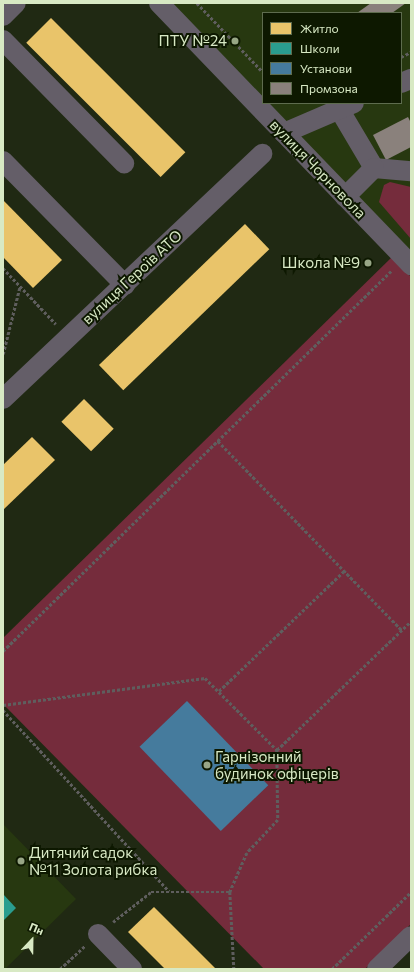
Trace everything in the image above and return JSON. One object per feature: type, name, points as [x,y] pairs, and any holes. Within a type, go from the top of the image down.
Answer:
[{"type":"street","points":[[3,16],[16,3]]},
{"type":"street","name":"вулиця Чорновола","points":[[159,3],[345,197],[404,266]]},
{"type":"street","points":[[3,40],[124,163]]},
{"type":"street","points":[[284,133],[347,106],[374,168]]},
{"type":"street","name":"вулиця Героїв АТО","points":[[3,399],[262,154]]},
{"type":"street","points":[[3,161],[125,284]]},
{"type":"street","points":[[345,197],[374,168],[411,171]]},
{"type":"street","points":[[98,934],[132,969]]},
{"type":"street","points":[[377,969],[411,936]]},
{"type":"path","points":[[197,3],[262,71]]},
{"type":"path","points":[[402,56],[411,52]]},
{"type":"path","points":[[3,651],[218,441],[404,266]]},
{"type":"path","points":[[3,268],[69,337]]},
{"type":"path","points":[[3,354],[20,285]]},
{"type":"path","points":[[218,441],[402,630]]},
{"type":"path","points":[[219,691],[344,571]]},
{"type":"path","points":[[277,750],[411,621]]},
{"type":"path","points":[[3,705],[205,678],[277,750],[278,820],[248,853],[230,892],[234,969]]},
{"type":"path","points":[[3,710],[169,891]]},
{"type":"path","points":[[60,969],[98,934],[151,892],[230,892]]},
{"type":"path","points":[[332,969],[411,892]]},
{"type":"shaded area","name":"ПТУ №24","points":[[171,3],[411,3],[411,70],[402,74],[402,12],[262,12],[262,98]]},
{"type":"shaded area","points":[[411,79],[411,254],[297,135],[360,104],[402,104],[402,84]]},
{"type":"shaded area","points":[[268,104],[331,104],[286,123]]},
{"type":"shaded area","points":[[390,182],[411,187],[411,239],[379,202],[384,185]]},
{"type":"shaded area","points":[[392,257],[411,277],[411,924],[365,969],[264,969],[3,704],[3,638]]},
{"type":"shaded area","name":"Дитячий садок №11 Золота рибка","points":[[3,824],[76,899],[5,969],[3,969]]},
{"type":"building: Житло","points":[[51,18],[185,152],[161,177],[26,43]]},
{"type":"building: Житло","points":[[3,200],[62,260],[33,288],[3,257]]},
{"type":"building: Житло","points":[[245,224],[269,249],[123,390],[99,365]]},
{"type":"building: Житло","points":[[84,399],[114,429],[91,451],[61,422]]},
{"type":"building: Житло","points":[[32,437],[55,460],[3,510],[3,465]]},
{"type":"building: Житло","points":[[154,907],[215,968],[214,969],[165,969],[128,932]]},
{"type":"building: Школи","points":[[3,894],[16,908],[3,921]]},
{"type":"building: Установи","points":[[187,701],[268,785],[221,831],[140,747]]},
{"type":"building: Промзона","points":[[371,3],[406,3],[393,12],[358,12]]},
{"type":"building: Промзона","points":[[408,117],[411,123],[411,147],[386,160],[373,135]]},
{"type":"place","name":"ПТУ №24","points":[[235,41]]},
{"type":"place","name":"Школа №9","points":[[368,263]]},
{"type":"place","name":"Гарнізонний будинок офіцерів","points":[[207,765]]},
{"type":"place","name":"Дитячий садок №11 Золота рибка","points":[[21,861]]}]
